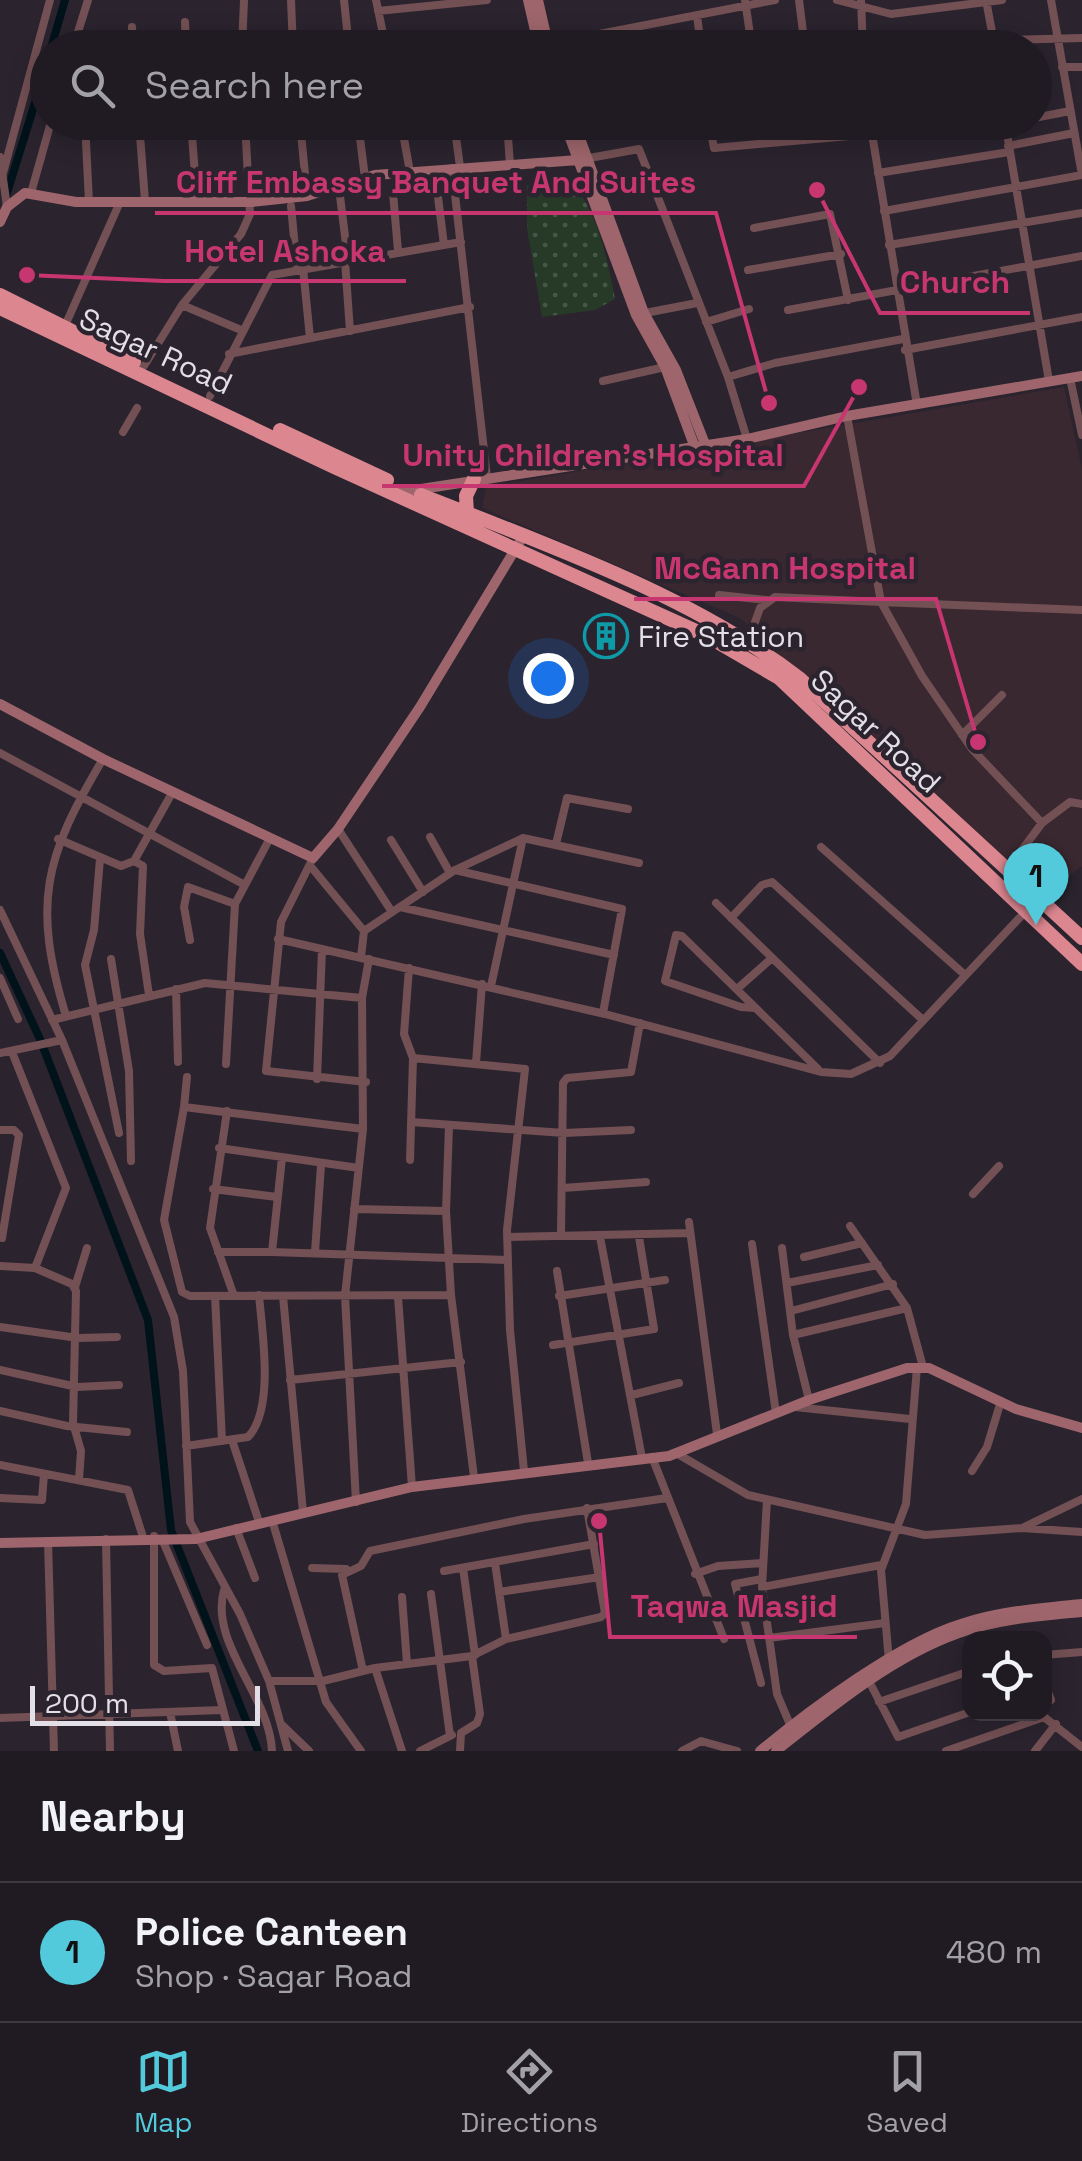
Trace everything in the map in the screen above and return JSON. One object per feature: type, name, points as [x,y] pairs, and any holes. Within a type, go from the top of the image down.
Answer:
[{"type":"highway","name":"Sagar Road","points":[[0,296],[400,492],[467,513],[707,636],[780,678],[1082,964]]},
{"type":"highway","name":"Sagar Road","points":[[0,308],[400,492],[519,543],[668,599],[748,640],[799,678],[1082,938]]},
{"type":"highway","points":[[467,513],[466,496],[481,478]]},
{"type":"street","points":[[42,30],[50,0]]},
{"type":"street","points":[[78,30],[88,0]]},
{"type":"street","points":[[243,30],[244,0]]},
{"type":"street","points":[[291,0],[292,30]]},
{"type":"street","points":[[344,0],[348,30]]},
{"type":"street","points":[[376,0],[382,30]]},
{"type":"street","points":[[378,11],[487,0]]},
{"type":"street","points":[[528,0],[536,30]]},
{"type":"street","points":[[538,0],[539,30]]},
{"type":"street","points":[[634,30],[746,3],[775,0]]},
{"type":"street","points":[[799,0],[803,30]]},
{"type":"street","points":[[837,0],[890,14],[1002,0]]},
{"type":"street","points":[[921,0],[922,11]]},
{"type":"street","points":[[884,212],[1082,175],[1052,0]]},
{"type":"street","points":[[986,1],[991,30]]},
{"type":"street","points":[[746,3],[750,30]]},
{"type":"street","points":[[861,4],[862,30]]},
{"type":"street","points":[[698,15],[699,30]]},
{"type":"street","points":[[185,22],[185,30]]},
{"type":"street","points":[[1052,38],[1082,38]]},
{"type":"street","points":[[1062,67],[1082,67]]},
{"type":"street","points":[[2,173],[30,72]]},
{"type":"street","points":[[1052,114],[1070,111]]},
{"type":"street","points":[[1052,134],[1076,126]]},
{"type":"street","points":[[31,193],[46,140]]},
{"type":"street","points":[[86,140],[89,202]]},
{"type":"street","points":[[141,140],[146,201]]},
{"type":"street","points":[[192,140],[197,201]]},
{"type":"street","points":[[144,366],[182,305],[240,234],[252,202],[247,140]]},
{"type":"street","points":[[302,140],[307,196]]},
{"type":"street","points":[[360,140],[365,178]]},
{"type":"street","points":[[404,140],[410,172]]},
{"type":"street","points":[[455,140],[481,478]]},
{"type":"street","points":[[508,140],[510,165]]},
{"type":"street","points":[[573,140],[583,159]]},
{"type":"street","points":[[578,140],[640,314],[700,445]]},
{"type":"street","points":[[712,140],[714,148],[766,140]]},
{"type":"street","points":[[873,140],[916,405]]},
{"type":"street","points":[[1008,140],[1049,381]]},
{"type":"street","points":[[878,173],[1008,149],[1035,140]]},
{"type":"street","points":[[6,206],[20,195],[31,193],[89,202],[252,202],[307,196],[365,178],[583,159],[639,149],[728,377],[747,439]]},
{"type":"street","points":[[0,157],[6,206],[0,222]]},
{"type":"street","points":[[437,189],[444,244]]},
{"type":"street","points":[[392,193],[398,252]]},
{"type":"street","points":[[340,196],[350,330]]},
{"type":"street","points":[[64,328],[120,202]]},
{"type":"street","points":[[292,206],[310,338]]},
{"type":"street","points":[[889,246],[1082,213]]},
{"type":"street","points":[[754,228],[830,214],[848,300]]},
{"type":"street","points":[[210,396],[266,280],[300,268],[461,242]]},
{"type":"street","points":[[748,270],[841,254]]},
{"type":"street","points":[[788,310],[1082,256]]},
{"type":"street","points":[[640,314],[697,303]]},
{"type":"street","points":[[182,305],[241,330]]},
{"type":"street","points":[[228,354],[470,308]]},
{"type":"street","points":[[706,322],[749,309]]},
{"type":"street","points":[[640,314],[676,370],[700,445]]},
{"type":"street","points":[[728,377],[775,363],[1082,316]]},
{"type":"street","points":[[602,381],[665,367]]},
{"type":"street","points":[[400,492],[747,439],[847,416],[1076,377],[1082,434]]},
{"type":"street","points":[[123,432],[137,408]]},
{"type":"street","points":[[847,416],[882,602],[922,676],[962,735],[1042,822]]},
{"type":"street","points":[[366,1082],[266,1071],[280,922],[313,863],[519,543]]},
{"type":"street","points":[[720,595],[767,600],[775,597],[1082,610]]},
{"type":"street","points":[[748,640],[767,600]]},
{"type":"street","points":[[962,735],[1002,695]]},
{"type":"street","points":[[0,704],[103,760],[270,838],[313,863],[364,931],[366,1082],[345,1296],[356,1502]]},
{"type":"street","points":[[0,754],[243,884]]},
{"type":"street","points":[[66,1016],[47,930],[58,839],[103,760]]},
{"type":"street","points":[[58,839],[126,867],[134,861],[172,793]]},
{"type":"street","points":[[556,844],[567,798],[628,809]]},
{"type":"street","points":[[1007,870],[1042,822],[1070,802],[1082,804]]},
{"type":"street","points":[[338,829],[396,910],[614,955]]},
{"type":"street","points":[[430,837],[452,872],[622,909],[603,1013]]},
{"type":"street","points":[[226,1064],[235,904],[270,838]]},
{"type":"street","points":[[476,1063],[487,985],[504,930],[523,838]]},
{"type":"street","points":[[364,931],[452,872],[523,838],[639,863]]},
{"type":"street","points":[[391,840],[423,892]]},
{"type":"street","points":[[821,847],[966,975]]},
{"type":"street","points":[[100,859],[94,930],[85,958],[104,1074],[119,1133]]},
{"type":"street","points":[[134,861],[145,870],[140,934],[150,995]]},
{"type":"street","points":[[732,918],[762,885],[772,882],[923,1020]]},
{"type":"street","points":[[190,940],[184,907],[188,887],[235,904]]},
{"type":"street","points":[[716,903],[880,1062]]},
{"type":"street","points":[[0,910],[52,1020],[174,1317],[183,1371],[190,1538],[240,1614],[268,1681],[288,1751]]},
{"type":"street","points":[[278,939],[640,1022],[821,1072],[851,1074],[880,1062],[1024,912]]},
{"type":"street","points":[[756,1008],[740,1007],[665,981],[676,935],[682,936],[737,989],[821,1072]]},
{"type":"street","points":[[317,1079],[317,994],[322,949]]},
{"type":"street","points":[[737,989],[772,958]]},
{"type":"street","points":[[110,960],[129,1071],[132,1161]]},
{"type":"street","points":[[409,968],[404,1034],[413,1058],[410,1160]]},
{"type":"street","points":[[0,978],[18,1019]]},
{"type":"street","points":[[52,1020],[176,988],[233,984],[362,998]]},
{"type":"street","points":[[176,988],[178,1062]]},
{"type":"street","points":[[562,1234],[565,1080],[631,1072],[640,1022]]},
{"type":"street","points":[[0,1054],[58,1041]]},
{"type":"street","points":[[12,1052],[65,1182],[35,1268]]},
{"type":"street","points":[[413,1058],[525,1069],[506,1237],[524,1471]]},
{"type":"street","points":[[188,1077],[164,1220],[182,1292],[215,1296],[234,1292],[283,1296],[451,1295]]},
{"type":"street","points":[[184,1107],[363,1129]]},
{"type":"street","points":[[227,1111],[210,1228],[234,1292]]},
{"type":"street","points":[[411,1122],[564,1133],[631,1130]]},
{"type":"street","points":[[449,1126],[446,1211],[451,1295],[474,1477]]},
{"type":"street","points":[[0,1130],[20,1135],[2,1238]]},
{"type":"street","points":[[220,1148],[359,1168]]},
{"type":"street","points":[[272,1252],[282,1158]]},
{"type":"street","points":[[315,1252],[321,1165]]},
{"type":"street","points":[[972,1194],[998,1166]]},
{"type":"street","points":[[563,1188],[646,1182]]},
{"type":"street","points":[[213,1189],[277,1197]]},
{"type":"street","points":[[354,1209],[446,1211]]},
{"type":"street","points":[[689,1222],[718,1434]]},
{"type":"street","points":[[850,1226],[907,1308],[920,1367],[910,1420],[906,1504],[881,1566],[889,1662]]},
{"type":"street","points":[[506,1237],[690,1234]]},
{"type":"street","points":[[553,1345],[654,1329],[639,1237]]},
{"type":"street","points":[[600,1238],[647,1458],[724,1639]]},
{"type":"street","points":[[804,1257],[862,1242]]},
{"type":"street","points":[[752,1244],[776,1413]]},
{"type":"street","points":[[79,1480],[82,1451],[73,1427],[78,1338],[74,1287],[87,1248]]},
{"type":"street","points":[[782,1248],[793,1335],[809,1400]]},
{"type":"street","points":[[218,1252],[449,1254],[507,1260]]},
{"type":"street","points":[[787,1283],[878,1265]]},
{"type":"street","points":[[0,1266],[35,1268],[74,1287]]},
{"type":"street","points":[[557,1271],[588,1463]]},
{"type":"street","points":[[559,1296],[665,1280]]},
{"type":"street","points":[[791,1311],[892,1284]]},
{"type":"street","points":[[186,1446],[228,1441],[254,1430],[263,1394],[259,1294]]},
{"type":"street","points":[[215,1296],[228,1441],[259,1522]]},
{"type":"street","points":[[283,1296],[304,1512]]},
{"type":"street","points":[[398,1297],[412,1487]]},
{"type":"street","points":[[793,1335],[907,1308]]},
{"type":"street","points":[[0,1327],[78,1338],[116,1337]]},
{"type":"street","points":[[290,1380],[460,1362]]},
{"type":"street","points":[[0,1544],[156,1536],[190,1538],[412,1487],[676,1453],[809,1400],[920,1367],[1001,1401],[1082,1428]]},
{"type":"street","points":[[0,1370],[77,1387],[119,1385]]},
{"type":"street","points":[[632,1394],[679,1383]]},
{"type":"street","points":[[972,1471],[986,1447],[1001,1401]]},
{"type":"street","points":[[792,1407],[910,1420]]},
{"type":"street","points":[[0,1411],[73,1427],[128,1432]]},
{"type":"street","points":[[676,1453],[748,1494],[925,1535],[1022,1528],[1082,1532]]},
{"type":"street","points":[[0,1465],[131,1492],[207,1645]]},
{"type":"street","points":[[0,1498],[42,1500],[44,1474]]},
{"type":"street","points":[[312,1568],[361,1566],[370,1551],[410,1540],[587,1508],[667,1498]]},
{"type":"street","points":[[1022,1528],[1082,1499]]},
{"type":"street","points":[[767,1500],[762,1583],[777,1694],[790,1727]]},
{"type":"street","points":[[268,1681],[318,1680],[473,1655],[506,1639],[601,1618],[604,1613],[600,1576],[587,1508]]},
{"type":"street","points":[[272,1520],[326,1702],[362,1751]]},
{"type":"street","points":[[236,1528],[256,1578]]},
{"type":"street","points":[[156,1536],[155,1669],[212,1668],[234,1751]]},
{"type":"street","points":[[106,1538],[110,1751]]},
{"type":"street","points":[[48,1541],[54,1751]]},
{"type":"street","points":[[444,1572],[594,1544]]},
{"type":"street","points":[[495,1562],[506,1639]]},
{"type":"street","points":[[696,1574],[718,1566],[762,1563]]},
{"type":"street","points":[[761,1684],[735,1584],[881,1566]]},
{"type":"street","points":[[420,1751],[461,1733],[477,1723],[480,1714],[463,1568]]},
{"type":"street","points":[[346,1569],[342,1574],[362,1671]]},
{"type":"street","points":[[499,1592],[600,1576]]},
{"type":"street","points":[[224,1590],[222,1619],[266,1720],[272,1751]]},
{"type":"street","points":[[432,1594],[450,1736]]},
{"type":"street","points":[[402,1597],[407,1664]]},
{"type":"street","points":[[760,1751],[889,1662],[960,1624],[1082,1608]]},
{"type":"street","points":[[784,1748],[870,1683],[957,1634],[999,1622],[1082,1608]]},
{"type":"street","points":[[768,1638],[886,1623]]},
{"type":"street","points":[[1052,1655],[1082,1652]]},
{"type":"street","points":[[375,1668],[402,1751]]},
{"type":"street","points":[[879,1702],[962,1674]]},
{"type":"street","points":[[870,1683],[898,1737],[962,1715]]},
{"type":"street","points":[[0,1718],[222,1710]]},
{"type":"street","points":[[170,1712],[178,1751]]},
{"type":"street","points":[[946,1751],[1042,1717],[1082,1747]]},
{"type":"street","points":[[1034,1751],[1056,1724]]},
{"type":"street","points":[[282,1725],[309,1751]]},
{"type":"street","points":[[460,1751],[461,1733]]},
{"type":"street","points":[[682,1751],[700,1741],[738,1751]]},
{"type":"shaded area","points":[[1064,387],[1082,470],[1082,866],[1043,897],[740,618],[482,508],[486,487]]},
{"type":"green space","points":[[566,175],[593,216],[615,299],[595,310],[542,317],[527,228],[527,186],[540,178]]},
{"type":"waterway","points":[[56,30],[65,0]]},
{"type":"waterway","points":[[6,196],[30,119]]},
{"type":"waterway","points":[[0,953],[40,1039],[148,1320],[171,1530],[258,1751]]},
{"type":"place","name":"Church","points":[[817,190]]},
{"type":"place","name":"Hotel Ashoka","points":[[27,275]]},
{"type":"place","name":"Unity Children's Hospital","points":[[859,387]]},
{"type":"place","name":"Cliff Embassy Banquet And Suites","points":[[769,403]]},
{"type":"place","name":"Fire Station","points":[[606,636]]},
{"type":"place","name":"McGann Hospital","points":[[978,742]]},
{"type":"place","name":"Police Canteen","points":[[1036,925]]},
{"type":"place","name":"Taqwa Masjid","points":[[599,1521]]}]
